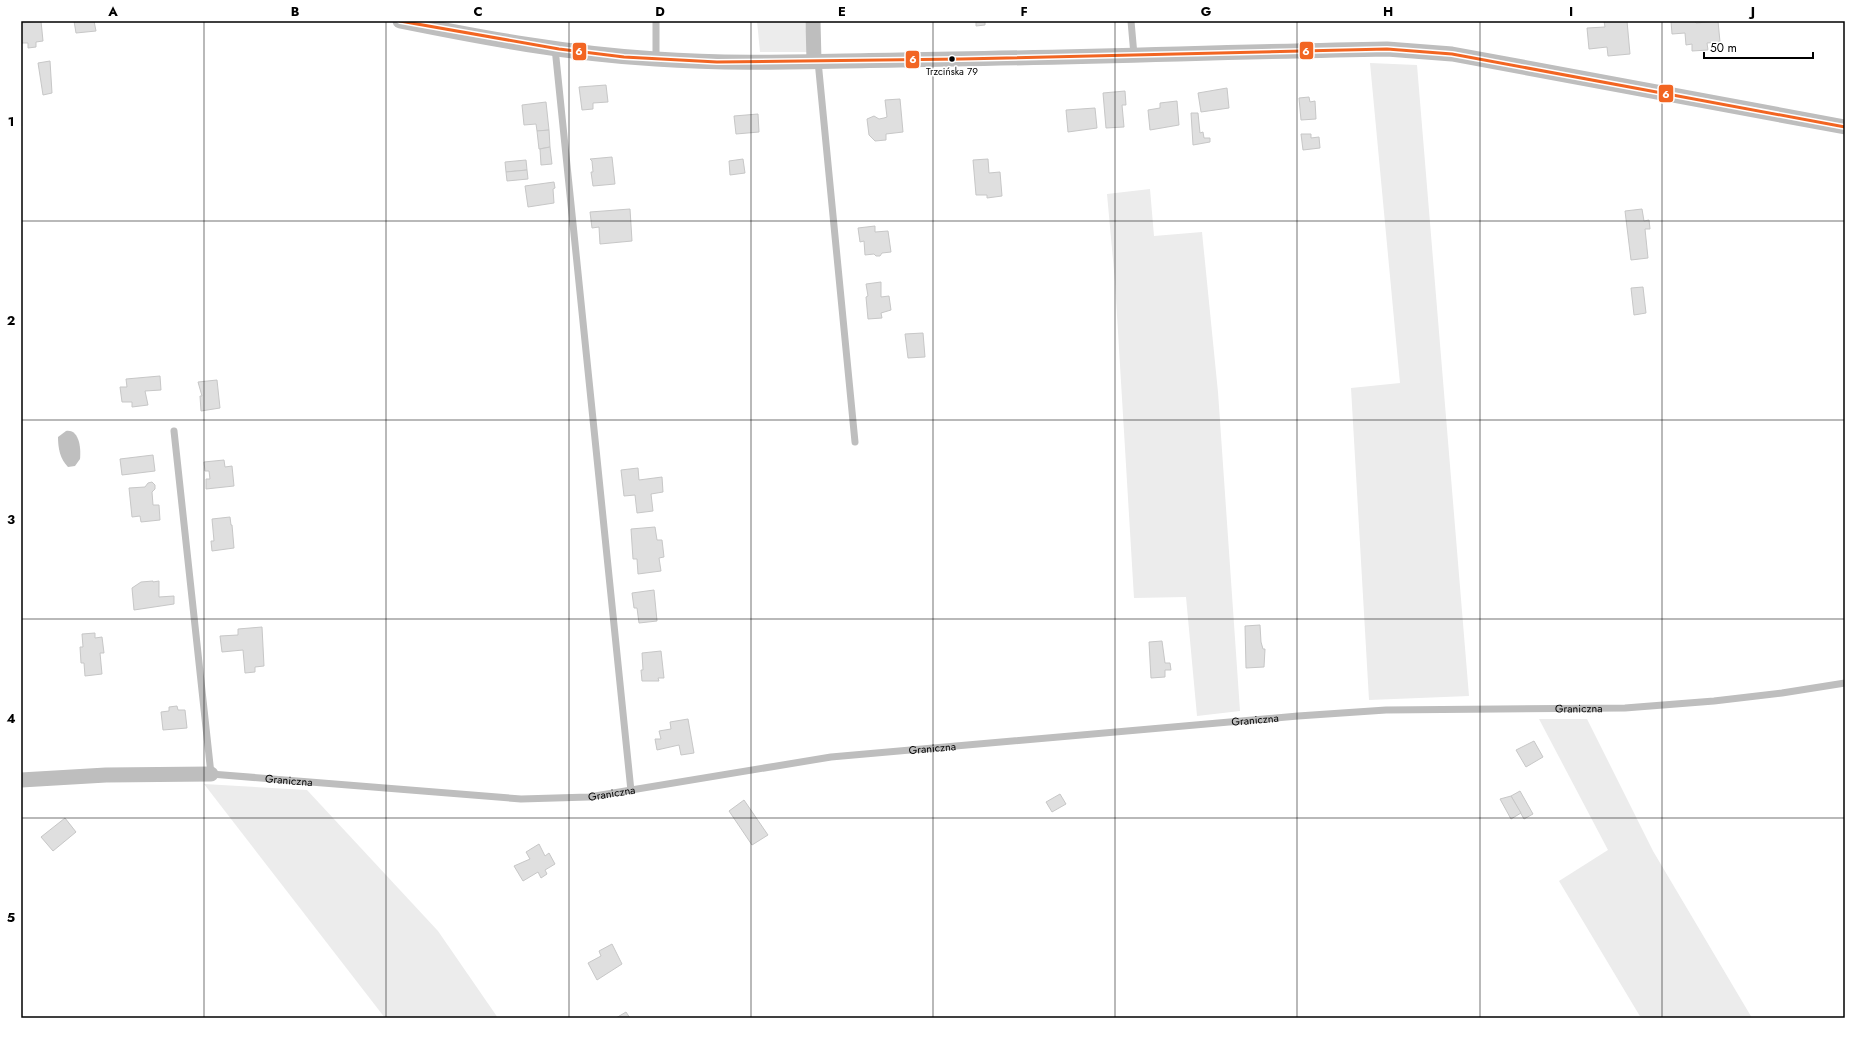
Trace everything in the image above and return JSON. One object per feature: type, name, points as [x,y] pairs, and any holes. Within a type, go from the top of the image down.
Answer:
[{"type":"street","points":[[400,21],[476,36],[555,48],[656,59],[751,62],[1388,49],[1452,54],[1845,127]]},
{"type":"street","points":[[813,21],[816,61]]},
{"type":"street","name":"Graniczna","points":[[21,780],[106,775],[211,774]]},
{"type":"lane","points":[[656,21],[656,59]]},
{"type":"lane","points":[[1131,21],[1134,55]]},
{"type":"lane","points":[[555,48],[631,791]]},
{"type":"lane","points":[[816,61],[855,442]]},
{"type":"lane","points":[[174,431],[211,774]]},
{"type":"lane","name":"Graniczna","points":[[211,774],[521,799],[590,797],[831,756],[1379,710],[1640,707],[1782,693],[1845,683]]},
{"type":"shaded area","points":[[757,21],[805,21],[808,52],[760,52]]},
{"type":"shaded area","points":[[1370,63],[1417,65],[1469,696],[1369,700],[1351,388],[1400,383]]},
{"type":"shaded area","points":[[1150,189],[1154,236],[1202,232],[1218,392],[1240,711],[1197,716],[1186,597],[1134,598],[1115,282],[1107,194]]},
{"type":"shaded area","points":[[66,431],[71,431],[74,433],[79,441],[80,459],[75,466],[68,467],[60,453],[58,437]]},
{"type":"shaded area","points":[[1539,719],[1587,719],[1653,851],[1752,1018],[1641,1018],[1559,881],[1608,850]]},
{"type":"shaded area","points":[[204,784],[307,790],[438,931],[498,1018],[385,1018]]},
{"type":"building","points":[[41,21],[43,41],[36,42],[36,47],[28,48],[28,43],[21,43],[21,23]]},
{"type":"building","points":[[74,21],[94,21],[96,31],[76,33]]},
{"type":"building","points":[[976,21],[985,21],[985,25],[976,26]]},
{"type":"building","points":[[1604,21],[1627,21],[1630,54],[1608,56],[1607,47],[1589,49],[1587,28],[1605,27]]},
{"type":"building","points":[[1671,21],[1695,21],[1696,23],[1718,21],[1720,42],[1707,43],[1708,50],[1692,51],[1692,44],[1686,45],[1685,33],[1672,34]]},
{"type":"building","points":[[50,61],[52,93],[43,95],[38,63]]},
{"type":"building","points":[[606,85],[608,102],[593,103],[593,109],[582,110],[579,87]]},
{"type":"building","points":[[1227,88],[1229,108],[1201,112],[1198,93]]},
{"type":"building","points":[[1125,91],[1126,105],[1122,105],[1124,127],[1106,128],[1103,93]]},
{"type":"building","points":[[1309,97],[1310,102],[1315,101],[1316,119],[1301,120],[1299,98]]},
{"type":"building","points":[[900,99],[903,132],[886,134],[886,140],[875,141],[869,135],[867,119],[874,116],[879,119],[887,117],[885,100]]},
{"type":"building","points":[[1177,101],[1179,125],[1150,130],[1148,110],[1160,108],[1160,103]]},
{"type":"building","points":[[546,102],[549,130],[537,131],[536,124],[524,125],[522,105]]},
{"type":"building","points":[[1095,108],[1097,128],[1068,132],[1066,110]]},
{"type":"building","points":[[1191,113],[1198,113],[1200,133],[1203,132],[1204,138],[1210,138],[1210,142],[1193,145]]},
{"type":"building","points":[[758,114],[759,132],[736,134],[734,116]]},
{"type":"building","points":[[549,130],[550,147],[539,149],[537,131]]},
{"type":"building","points":[[1301,134],[1311,134],[1311,138],[1319,137],[1320,148],[1303,150]]},
{"type":"building","points":[[550,147],[552,164],[541,165],[540,149]]},
{"type":"building","points":[[612,157],[615,184],[593,186],[591,172],[593,172],[592,161],[590,159]]},
{"type":"building","points":[[743,159],[745,173],[730,175],[729,161]]},
{"type":"building","points":[[988,159],[989,173],[1000,172],[1002,196],[987,198],[987,195],[976,195],[973,160]]},
{"type":"building","points":[[526,160],[527,170],[506,172],[505,162]]},
{"type":"building","points":[[527,170],[528,179],[507,181],[506,172]]},
{"type":"building","points":[[554,182],[554,203],[528,207],[525,186]]},
{"type":"building","points":[[630,209],[632,241],[600,244],[599,227],[592,228],[590,212]]},
{"type":"building","points":[[1642,209],[1644,221],[1649,220],[1650,229],[1645,229],[1648,258],[1631,260],[1625,211]]},
{"type":"building","points":[[875,226],[875,232],[888,231],[891,252],[882,253],[880,256],[876,256],[874,254],[865,255],[864,241],[860,242],[858,228]]},
{"type":"building","points":[[881,282],[881,297],[889,296],[891,310],[881,313],[882,318],[868,319],[866,297],[868,296],[866,284]]},
{"type":"building","points":[[1643,287],[1646,313],[1634,315],[1631,288]]},
{"type":"building","points":[[923,333],[925,357],[908,358],[905,334]]},
{"type":"building","points":[[160,376],[161,390],[145,391],[148,405],[132,407],[132,402],[122,402],[120,387],[127,387],[126,379]]},
{"type":"building","points":[[217,380],[220,408],[201,411],[200,396],[202,396],[198,382]]},
{"type":"building","points":[[153,455],[155,471],[122,475],[120,459]]},
{"type":"building","points":[[224,460],[225,467],[232,466],[234,486],[206,489],[206,479],[210,479],[209,471],[205,471],[204,462]]},
{"type":"building","points":[[638,468],[639,480],[662,477],[663,492],[651,494],[653,511],[637,513],[635,495],[624,496],[621,470]]},
{"type":"building","points":[[152,482],[155,485],[155,489],[152,492],[153,505],[159,505],[160,520],[141,522],[140,516],[132,517],[129,488],[145,487],[148,483]]},
{"type":"building","points":[[230,517],[234,548],[212,551],[211,541],[214,541],[212,519]]},
{"type":"building","points":[[655,527],[657,540],[662,540],[664,557],[659,558],[661,571],[638,574],[637,559],[633,559],[631,529]]},
{"type":"building","points":[[159,581],[159,597],[174,596],[174,604],[134,610],[132,588],[141,582]]},
{"type":"building","points":[[654,590],[657,621],[639,623],[637,608],[634,608],[632,593]]},
{"type":"building","points":[[1260,625],[1261,642],[1263,649],[1265,649],[1264,667],[1246,668],[1245,626]]},
{"type":"building","points":[[262,627],[264,666],[255,667],[255,672],[245,673],[243,650],[222,652],[220,636],[238,635],[238,629]]},
{"type":"building","points":[[95,633],[95,638],[102,637],[104,653],[100,653],[102,674],[85,676],[84,663],[81,663],[80,647],[83,647],[82,634]]},
{"type":"building","points":[[1162,641],[1165,663],[1170,663],[1171,670],[1165,670],[1165,677],[1151,678],[1149,642]]},
{"type":"building","points":[[661,651],[664,678],[658,678],[659,681],[642,681],[642,653]]},
{"type":"building","points":[[177,706],[178,710],[185,710],[187,728],[163,730],[161,712],[169,711],[169,707]]},
{"type":"building","points":[[688,719],[694,753],[681,755],[679,745],[657,750],[655,739],[661,739],[659,731],[671,729],[670,722]]},
{"type":"building","points":[[1534,741],[1543,757],[1526,767],[1516,750]]},
{"type":"building","points":[[1520,791],[1533,814],[1524,819],[1511,796]]},
{"type":"building","points":[[1060,794],[1066,804],[1052,812],[1046,802]]},
{"type":"building","points":[[1511,796],[1521,813],[1511,819],[1500,799]]},
{"type":"building","points":[[744,800],[768,835],[752,845],[729,811]]},
{"type":"building","points":[[65,818],[76,832],[53,851],[41,837]]},
{"type":"building","points":[[539,844],[545,856],[549,853],[555,864],[545,870],[547,874],[541,878],[538,872],[523,881],[514,866],[530,859],[526,852]]},
{"type":"building","points":[[612,944],[622,964],[597,980],[588,963],[601,956],[599,951]]},
{"type":"building","points":[[626,1012],[630,1018],[616,1018]]},
{"type":"transit line","name":"6","points":[[400,21],[559,49],[624,57],[717,62],[961,59],[1387,49],[1452,54],[1845,127]]},
{"type":"place","name":"Trzcińska 79","points":[[952,59]]}]
